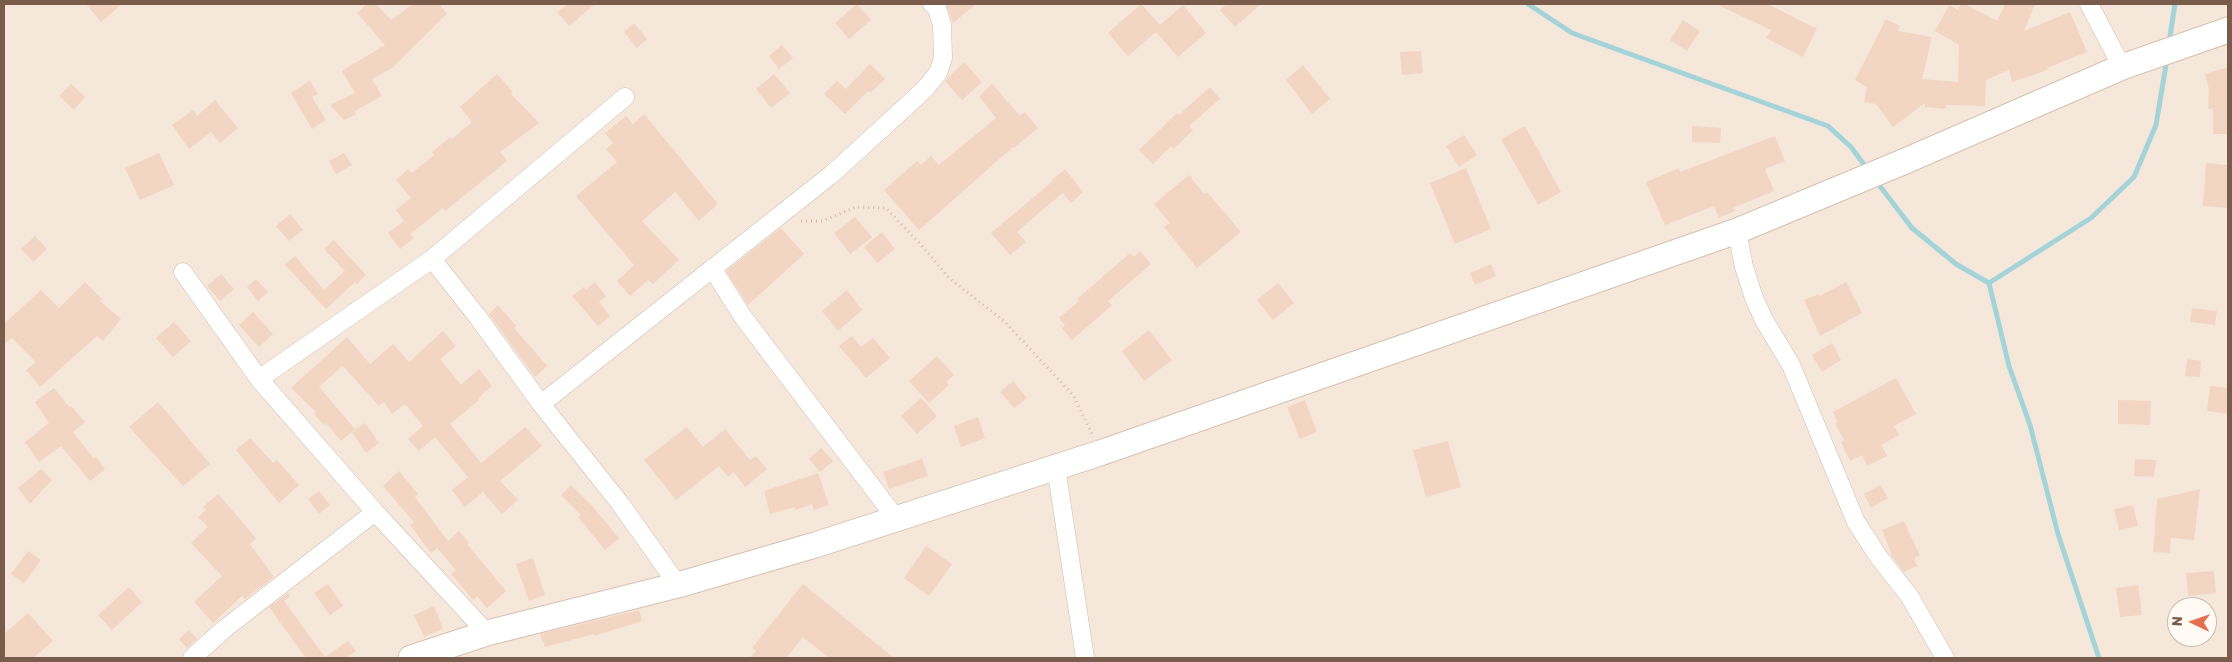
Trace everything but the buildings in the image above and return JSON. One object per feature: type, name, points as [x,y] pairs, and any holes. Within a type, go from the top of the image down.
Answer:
[{"type":"street","points":[[541,404],[832,174],[924,90],[938,73],[942,58],[942,24],[937,8],[932,4]]},
{"type":"street","points":[[2089,4],[2122,67]]},
{"type":"street","points":[[411,658],[487,633],[678,585],[815,545],[895,517],[1100,453],[1737,231],[1903,162],[2122,67],[2228,30]]},
{"type":"street","points":[[259,379],[432,259],[624,97]]},
{"type":"street","points":[[1737,231],[1744,267],[1754,298],[1764,320],[1791,365],[1856,522],[1878,556],[1910,597],[1945,658]]},
{"type":"street","points":[[432,259],[477,316],[541,404],[619,502],[678,585]]},
{"type":"street","points":[[712,268],[743,317],[895,517]]},
{"type":"street","points":[[183,272],[259,379],[375,512],[487,633]]},
{"type":"street","points":[[1056,467],[1085,658]]},
{"type":"street","points":[[192,658],[223,630],[375,512]]},
{"type":"path","points":[[772,220],[822,221],[856,207],[886,208],[949,278],[1005,322],[1073,396],[1100,453]]},
{"type":"shaded area","points":[[4,4],[2228,4],[2228,658],[4,658]]},
{"type":"waterway","points":[[1528,4],[1572,33],[1828,126],[1851,147],[1868,170]]},
{"type":"waterway","points":[[2169,43],[2175,4]]},
{"type":"waterway","points":[[2099,658],[2058,534],[2030,425],[2009,366],[1989,283],[2091,218],[2134,177],[2156,125],[2167,59]]},
{"type":"waterway","points":[[1876,181],[1912,228],[1956,264],[1989,283]]}]
